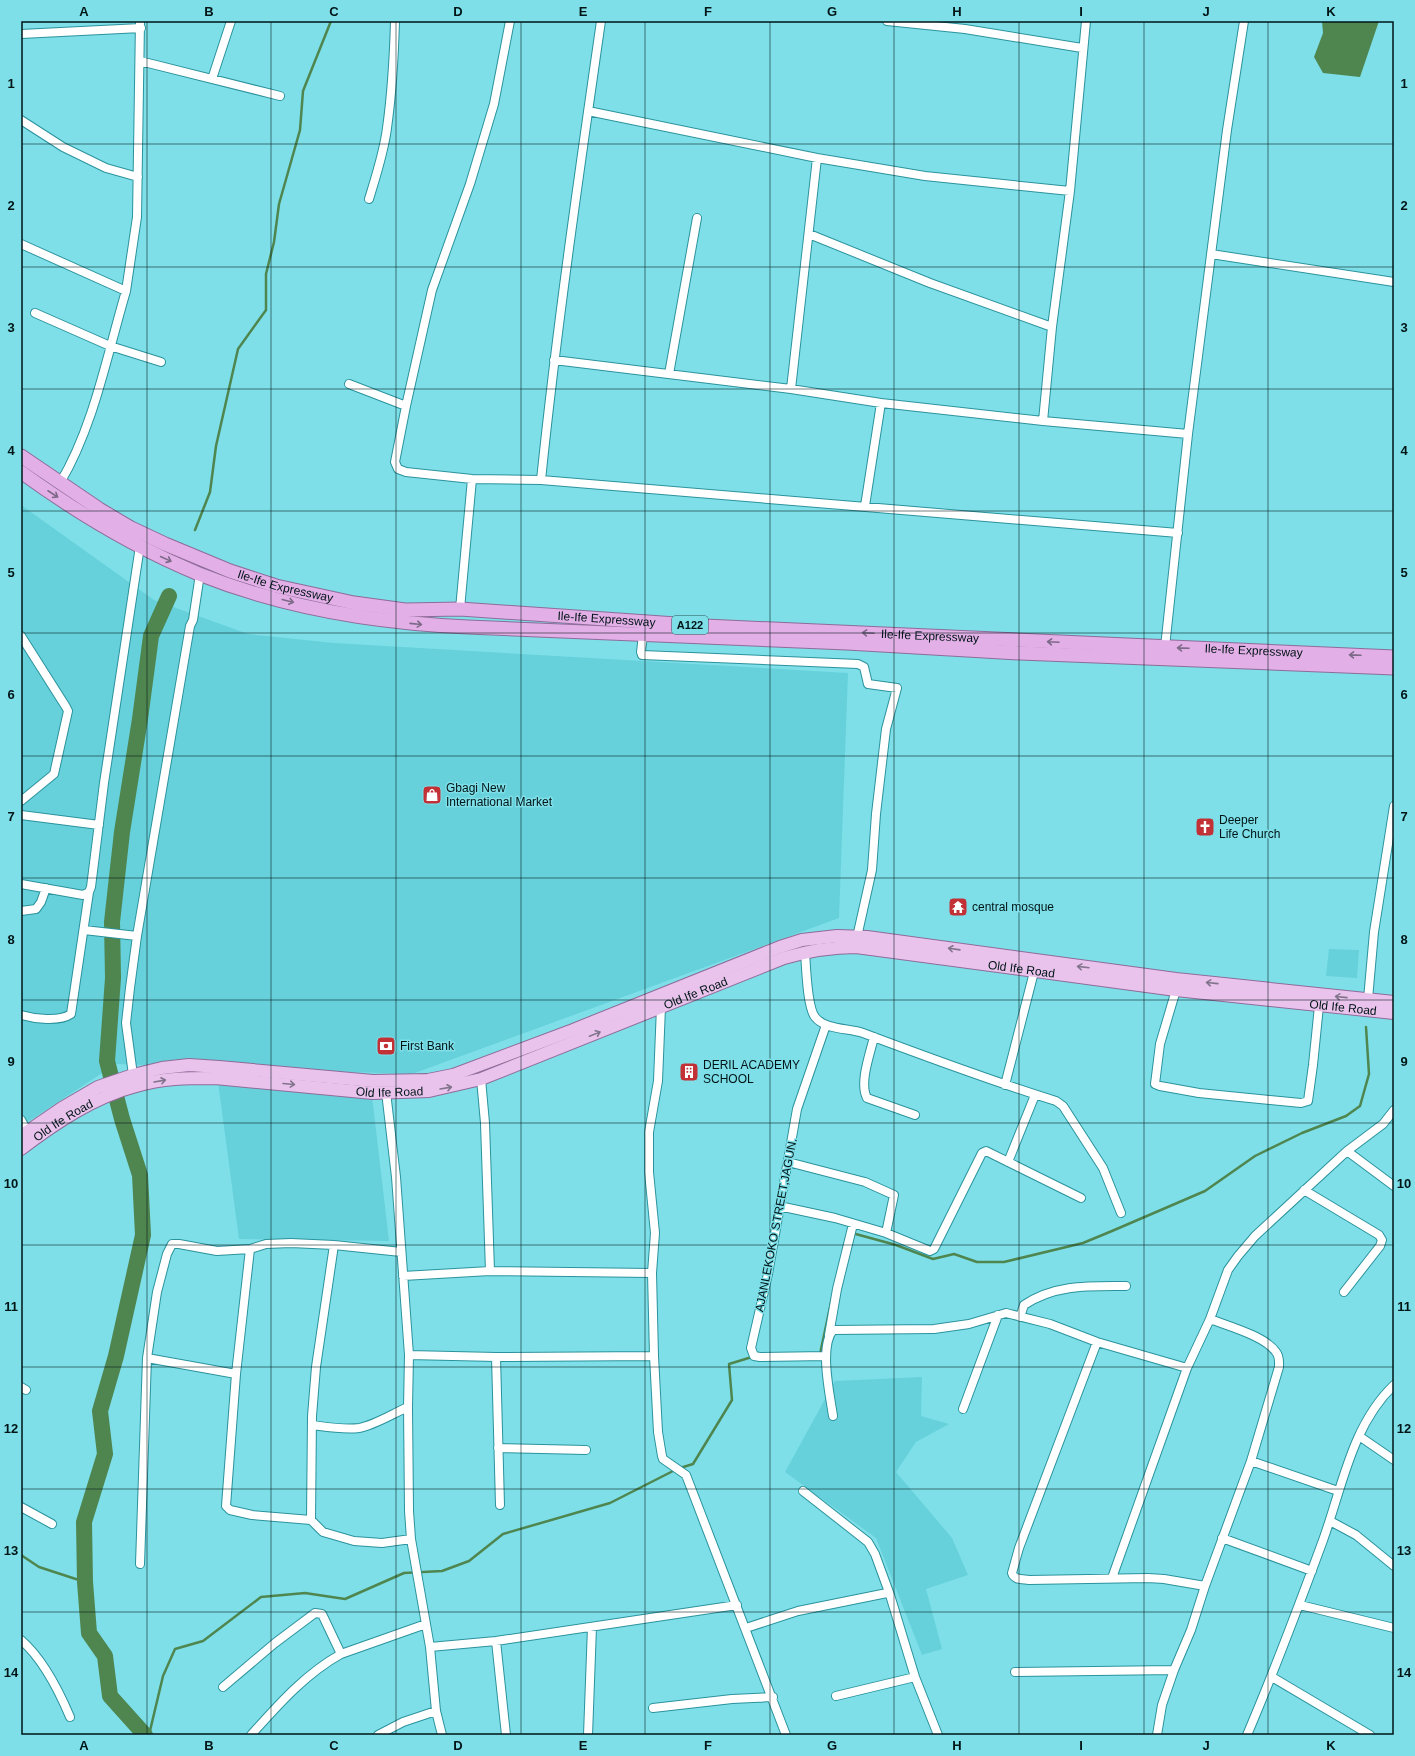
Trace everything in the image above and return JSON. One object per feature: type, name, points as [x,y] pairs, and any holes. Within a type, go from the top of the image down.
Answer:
[{"type":"highway","name":"Ile-Ife Expressway","points":[[21,456],[60,483],[131,528],[165,544],[230,571],[276,586],[354,603],[405,610],[460,609],[705,626],[1394,657]]},
{"type":"highway","name":"Ile-Ife Expressway","points":[[21,472],[83,513],[140,546],[200,574],[275,598],[377,620],[425,625],[847,643],[1020,653],[1394,668]]},
{"type":"main road","name":"Old Ife Road","points":[[21,1149],[133,1075],[162,1068],[215,1078],[386,1092],[430,1091],[481,1079],[575,1035],[780,947],[802,940],[822,937],[857,937],[1105,975],[1176,990],[1394,1013]]},
{"type":"main road","name":"Old Ife Road","points":[[24,1133],[62,1108],[110,1089],[164,1080],[189,1072],[373,1081],[428,1080],[453,1075],[662,1007],[777,961],[805,952],[838,947],[856,947],[1034,972],[1184,980],[1394,1002]]},
{"type":"street","points":[[212,79],[231,21]]},
{"type":"street","points":[[369,199],[381,158],[387,128],[393,71],[395,21]]},
{"type":"street","points":[[541,480],[554,360],[601,21]]},
{"type":"street","points":[[887,21],[965,29],[1082,48]]},
{"type":"street","points":[[1043,421],[1052,327],[1070,191],[1082,48],[1086,21]]},
{"type":"street","points":[[1165,647],[1188,434],[1227,130],[1244,21]]},
{"type":"street","points":[[507,22],[494,104],[470,184],[432,290],[395,462],[398,469],[406,472],[472,479],[541,480],[1178,533]]},
{"type":"street","points":[[21,34],[141,25],[137,217],[126,291],[92,411],[72,460],[60,483]]},
{"type":"street","points":[[140,61],[280,96]]},
{"type":"street","points":[[588,111],[818,158],[925,176],[1070,191]]},
{"type":"street","points":[[21,120],[63,147],[106,168],[138,177]]},
{"type":"street","points":[[791,389],[818,158]]},
{"type":"street","points":[[669,374],[697,218]]},
{"type":"street","points":[[809,234],[930,283],[1052,327]]},
{"type":"street","points":[[21,244],[126,291]]},
{"type":"street","points":[[1211,254],[1394,282]]},
{"type":"street","points":[[35,313],[110,346],[161,362]]},
{"type":"street","points":[[554,360],[791,389],[881,403],[1043,421],[1188,434]]},
{"type":"street","points":[[349,384],[406,406]]},
{"type":"street","points":[[865,506],[881,403]]},
{"type":"street","points":[[460,609],[472,479]]},
{"type":"street","points":[[21,1015],[51,1019],[67,1017],[71,1014],[86,930],[89,892],[91,887],[104,783],[140,546]]},
{"type":"street","points":[[133,1075],[126,1023],[134,935],[177,695],[190,626],[193,620],[200,574]]},
{"type":"street","points":[[643,635],[642,655],[858,664],[864,667],[868,684],[897,688],[886,729],[876,814],[872,870],[857,937]]},
{"type":"street","points":[[21,636],[68,712],[55,772],[21,802]]},
{"type":"street","points":[[1368,999],[1374,932],[1394,806]]},
{"type":"street","points":[[21,815],[99,825]]},
{"type":"street","points":[[21,884],[83,895],[89,892]]},
{"type":"street","points":[[21,911],[36,909],[42,902],[46,888]]},
{"type":"street","points":[[86,930],[134,935]]},
{"type":"street","points":[[805,952],[810,1007],[815,1018],[826,1025],[858,1031],[1005,1085],[1056,1101],[1063,1106],[1103,1168],[1121,1213]]},
{"type":"street","points":[[1005,1085],[1034,972]]},
{"type":"street","points":[[1176,990],[1160,1044],[1155,1084],[1199,1093],[1301,1103],[1308,1101],[1319,1006]]},
{"type":"street","points":[[662,1007],[658,1081],[649,1132],[650,1195],[655,1233],[652,1273],[654,1356],[658,1432],[662,1456],[663,1459],[686,1475],[786,1735]]},
{"type":"street","name":"AJANLEKOKO STREET,JAGUN.","points":[[826,1025],[798,1109],[779,1206],[768,1274],[751,1348],[754,1356],[760,1358],[826,1356]]},
{"type":"street","points":[[874,1037],[863,1084],[864,1093],[867,1098],[915,1115]]},
{"type":"street","points":[[481,1079],[485,1123],[490,1271]]},
{"type":"street","points":[[386,1092],[396,1177],[409,1355],[409,1511],[411,1539],[430,1648],[436,1711],[442,1735]]},
{"type":"street","points":[[1008,1162],[1036,1095]]},
{"type":"street","points":[[1112,1578],[1186,1368],[1210,1319],[1228,1270],[1255,1236],[1347,1151],[1383,1124],[1394,1110]]},
{"type":"street","points":[[21,1120],[24,1133]]},
{"type":"street","points":[[1347,1151],[1394,1186]]},
{"type":"street","points":[[779,1206],[835,1218],[886,1233],[923,1250],[930,1251],[934,1249],[982,1153],[989,1152],[1081,1198]]},
{"type":"street","points":[[788,1162],[865,1182],[894,1195],[886,1233]]},
{"type":"street","points":[[1304,1190],[1379,1235],[1382,1240],[1380,1246],[1344,1292]]},
{"type":"street","points":[[833,1416],[826,1356],[837,1289],[853,1224]]},
{"type":"street","points":[[140,1564],[148,1358],[157,1292],[167,1254],[172,1244],[217,1251],[250,1249],[266,1244],[334,1245],[401,1252]]},
{"type":"street","points":[[311,1520],[312,1425],[316,1367],[334,1245]]},
{"type":"street","points":[[250,1249],[236,1374],[226,1506],[230,1510],[252,1515],[311,1520],[323,1532],[354,1541],[382,1543],[411,1539]]},
{"type":"street","points":[[403,1276],[490,1271],[652,1273]]},
{"type":"street","points":[[1020,1316],[1024,1305],[1045,1293],[1078,1287],[1126,1286]]},
{"type":"street","points":[[829,1335],[833,1330],[845,1329],[934,1329],[970,1324],[1006,1313],[1050,1324],[1097,1342],[1186,1368]]},
{"type":"street","points":[[963,1409],[998,1315]]},
{"type":"street","points":[[1157,1735],[1162,1705],[1174,1670],[1191,1630],[1222,1538],[1251,1461],[1277,1376],[1279,1359],[1276,1352],[1268,1344],[1210,1319]]},
{"type":"street","points":[[1097,1342],[1018,1548],[1012,1573],[1016,1578],[1029,1580],[1112,1578],[1164,1579],[1205,1586]]},
{"type":"street","points":[[409,1355],[496,1357],[654,1356]]},
{"type":"street","points":[[496,1357],[500,1505]]},
{"type":"street","points":[[148,1358],[236,1374]]},
{"type":"street","points":[[1247,1735],[1272,1677],[1300,1605],[1330,1521],[1338,1491],[1359,1436],[1376,1404],[1394,1385]]},
{"type":"street","points":[[312,1425],[347,1429],[358,1428],[367,1426],[408,1407]]},
{"type":"street","points":[[1359,1436],[1394,1460]]},
{"type":"street","points":[[498,1448],[586,1450]]},
{"type":"street","points":[[1251,1461],[1338,1491]]},
{"type":"street","points":[[803,1491],[868,1542],[875,1554],[890,1595],[915,1677],[938,1735]]},
{"type":"street","points":[[21,1507],[52,1524]]},
{"type":"street","points":[[1330,1521],[1356,1535],[1394,1566]]},
{"type":"street","points":[[1222,1538],[1312,1571]]},
{"type":"street","points":[[746,1628],[798,1611],[884,1593],[890,1595]]},
{"type":"street","points":[[430,1648],[496,1641],[736,1605]]},
{"type":"street","points":[[1300,1605],[1394,1628]]},
{"type":"street","points":[[223,1687],[275,1643],[315,1613],[322,1614],[341,1654]]},
{"type":"street","points":[[252,1735],[294,1690],[316,1670],[341,1654],[426,1624]]},
{"type":"street","points":[[588,1735],[592,1627]]},
{"type":"street","points":[[21,1640],[29,1647],[49,1676],[70,1717]]},
{"type":"street","points":[[496,1641],[506,1735]]},
{"type":"street","points":[[1015,1672],[1174,1670]]},
{"type":"street","points":[[836,1696],[915,1677]]},
{"type":"street","points":[[1272,1677],[1370,1735]]},
{"type":"street","points":[[653,1708],[732,1699],[772,1697]]},
{"type":"street","points":[[378,1735],[403,1722],[436,1711]]},
{"type":"shaded area","points":[[1322,21],[1379,21],[1360,77],[1323,73],[1314,57],[1323,33]]},
{"type":"shaded area","name":"Gbagi New International Market","points":[[21,505],[154,600],[248,634],[334,643],[848,673],[839,918],[412,1074],[116,1064],[21,1126]]},
{"type":"shaded area","points":[[1329,949],[1359,950],[1357,978],[1326,976]]},
{"type":"shaded area","points":[[218,1082],[372,1096],[389,1241],[239,1239]]},
{"type":"shaded area","points":[[922,1377],[921,1416],[949,1424],[916,1442],[896,1472],[952,1538],[968,1575],[926,1589],[942,1649],[922,1655],[876,1538],[785,1472],[835,1381]]},
{"type":"waterway","points":[[195,530],[210,492],[216,446],[238,349],[266,310],[266,274],[274,242],[279,204],[300,130],[303,91],[331,21]]},
{"type":"waterway","points":[[145,1735],[110,1696],[105,1656],[89,1633],[85,1582],[84,1522],[105,1454],[100,1411],[116,1356],[143,1235],[140,1175],[122,1119],[107,1061],[113,978],[112,922],[122,832],[140,719],[151,636],[169,596]]},
{"type":"waterway","points":[[852,1233],[896,1245],[933,1259],[954,1254],[977,1262],[1004,1262],[1083,1243],[1205,1191],[1255,1156],[1302,1133],[1346,1116],[1360,1106],[1369,1074],[1366,1027]]},
{"type":"waterway","points":[[820,1354],[832,1298]]},
{"type":"waterway","points":[[680,1468],[693,1464],[732,1400],[729,1364],[752,1357]]},
{"type":"waterway","points":[[149,1735],[163,1676],[175,1649],[203,1641],[261,1597],[305,1593],[345,1599],[404,1573],[442,1571],[469,1561],[503,1534],[610,1503],[675,1470]]},
{"type":"waterway","points":[[21,1555],[39,1567],[85,1582]]},
{"type":"place","name":"Gbagi New International Market","points":[[432,795]]},
{"type":"place","name":"Deeper Life Church","points":[[1205,827]]},
{"type":"place","name":"central mosque","points":[[958,907]]},
{"type":"place","name":"First Bank","points":[[386,1046]]},
{"type":"place","name":"DERIL ACADEMY SCHOOL","points":[[689,1072]]}]
